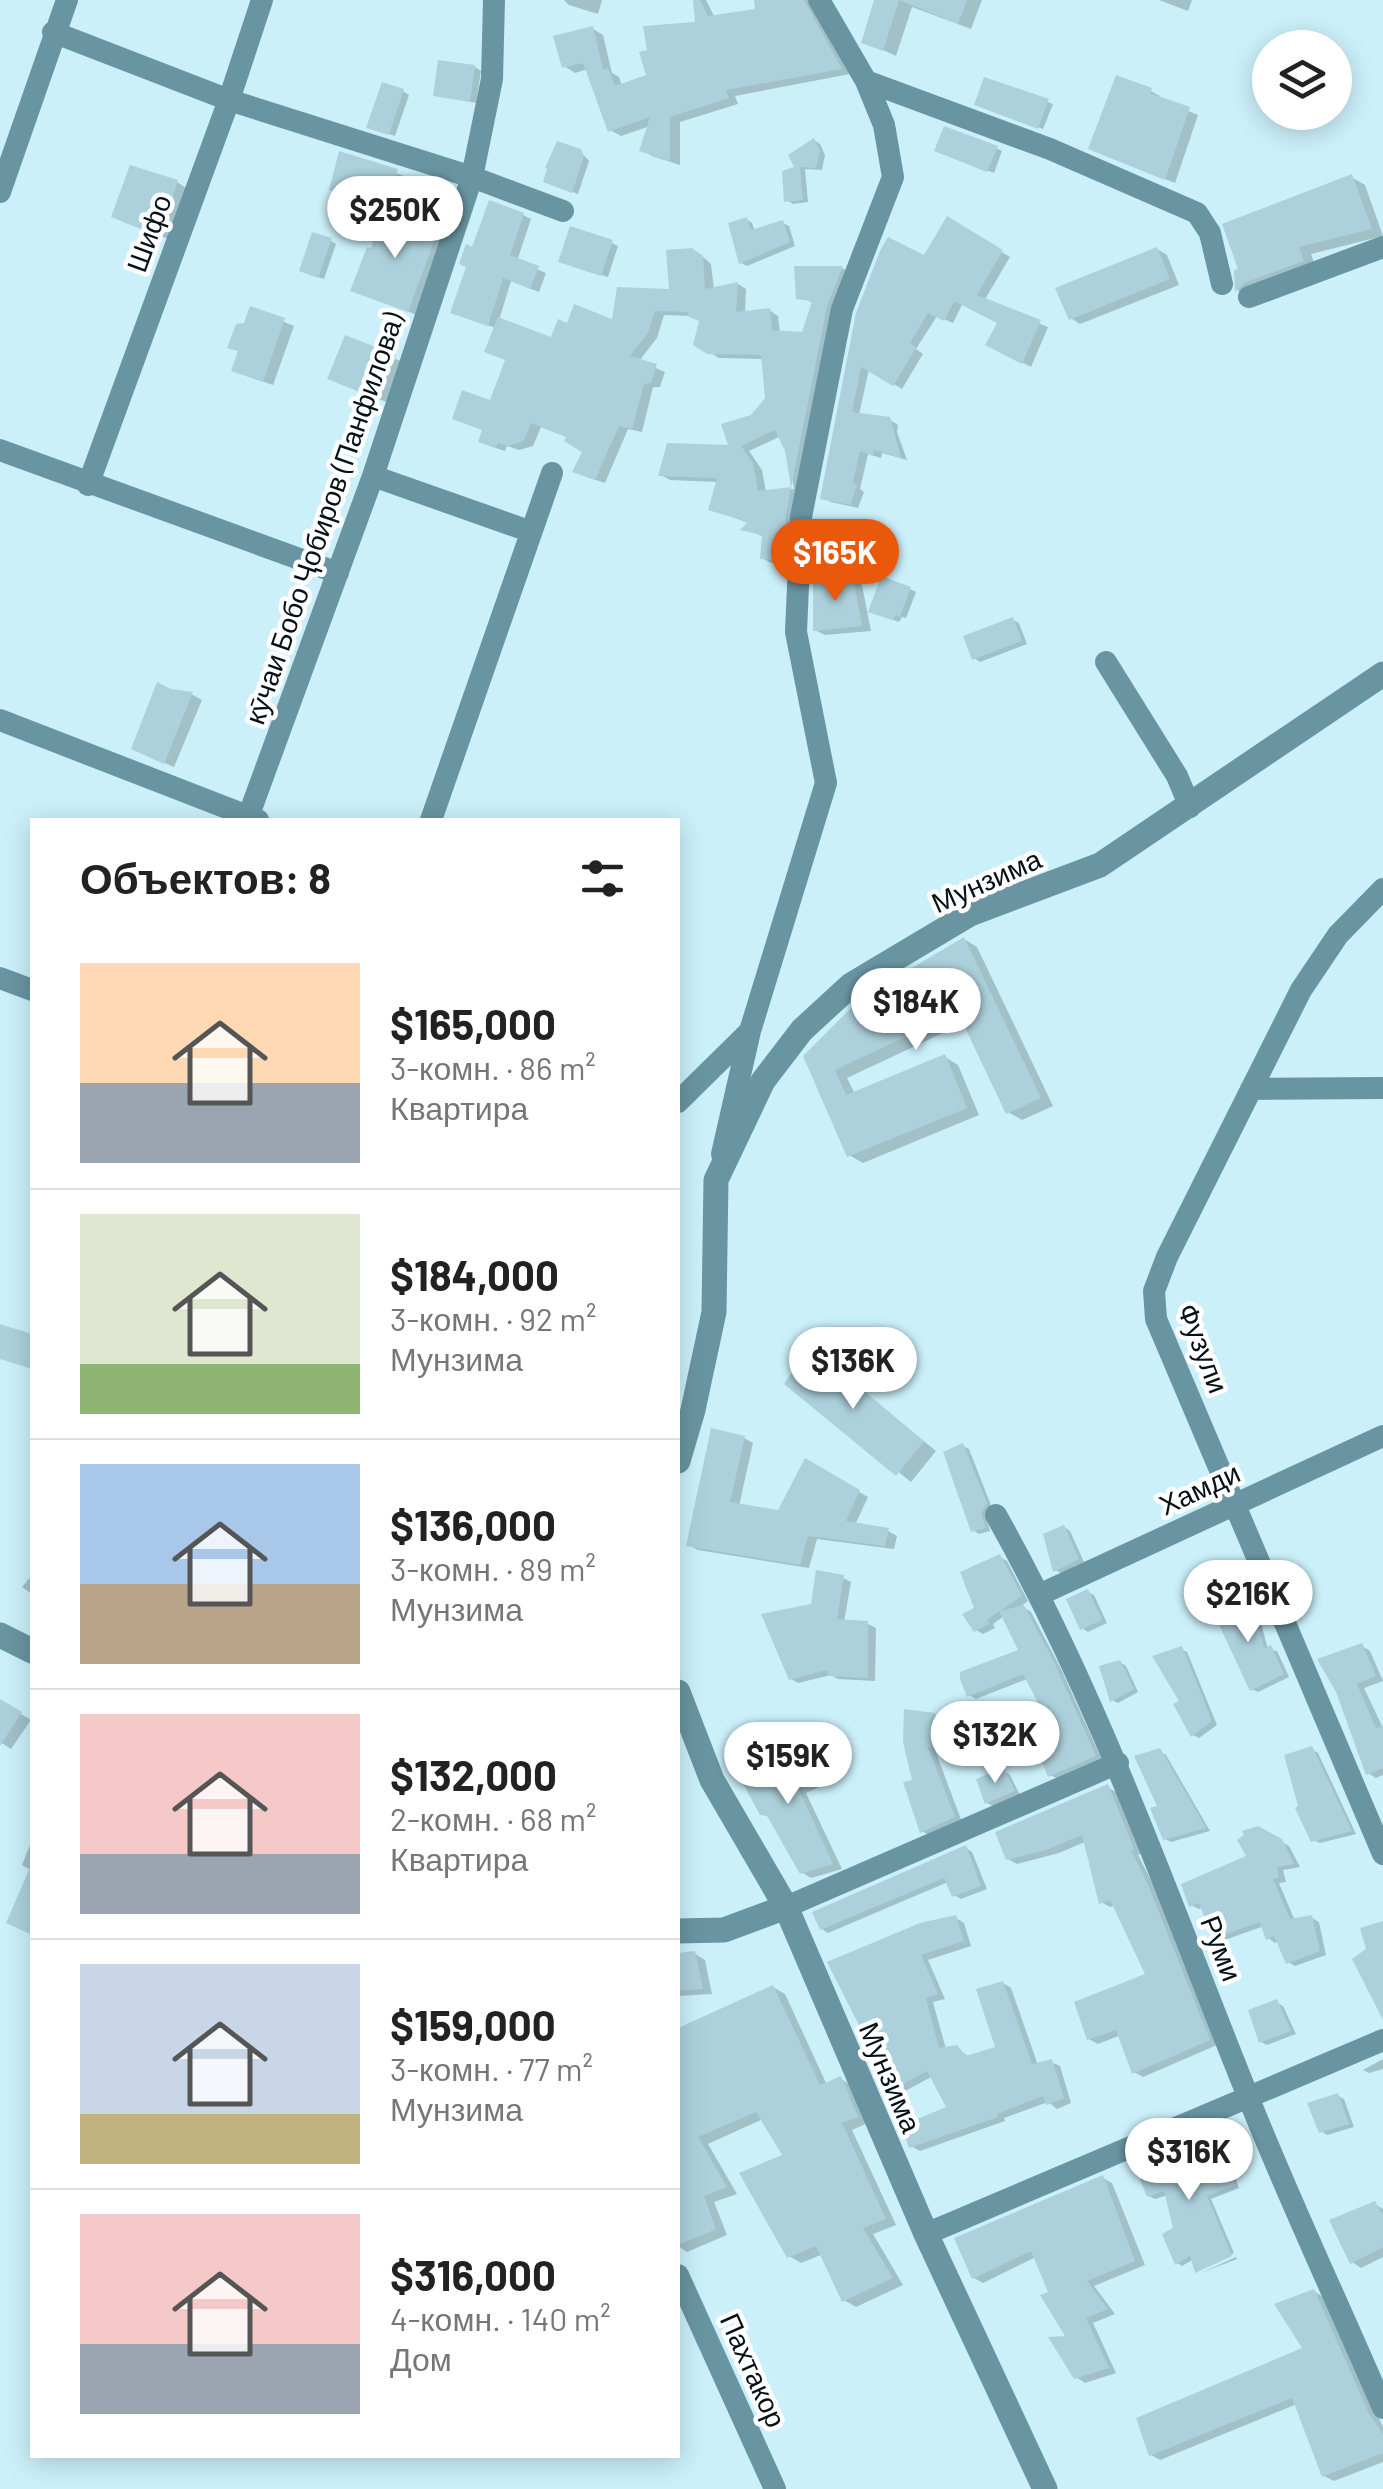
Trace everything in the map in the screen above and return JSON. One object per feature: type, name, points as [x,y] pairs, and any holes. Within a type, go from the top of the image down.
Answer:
[{"type":"street","points":[[0,192],[66,0]]},
{"type":"street","name":"Шифо","points":[[88,485],[262,0]]},
{"type":"street","points":[[716,1180],[750,1032],[826,782],[796,632],[801,517],[842,309],[893,177],[884,125],[866,82],[820,0]]},
{"type":"street","name":"кӯчаи Бобо Ҷобиров (Панфилова)","points":[[251,818],[373,476],[472,177],[492,78],[492,1]]},
{"type":"street","points":[[53,32],[229,100],[472,177],[563,211]]},
{"type":"street","points":[[866,82],[1050,149],[1197,214],[1210,233],[1222,284]]},
{"type":"street","points":[[1249,297],[1383,247]]},
{"type":"street","points":[[0,450],[338,574]]},
{"type":"street","points":[[432,818],[552,473]]},
{"type":"street","points":[[373,476],[530,531]]},
{"type":"street","points":[[1106,662],[1177,776],[1190,807]]},
{"type":"street","name":"Мунзима","points":[[680,1453],[714,1312],[716,1180],[764,1081],[802,1030],[851,985],[970,914],[1100,866],[1383,674]]},
{"type":"street","points":[[0,720],[248,818]]},
{"type":"street","name":"Фузули","points":[[1383,890],[1338,936],[1301,990],[1167,1257],[1154,1292],[1156,1319],[1383,1854]]},
{"type":"street","points":[[0,978],[30,989]]},
{"type":"street","points":[[680,1100],[750,1032]]},
{"type":"street","points":[[1251,1089],[1383,1088]]},
{"type":"street","name":"Хамди","points":[[1040,1594],[1383,1436]]},
{"type":"street","name":"Руми","points":[[996,1516],[1040,1594],[1118,1763],[1248,2097],[1383,2408]]},
{"type":"street","points":[[0,1635],[30,1649]]},
{"type":"street","name":"Мунзима","points":[[680,1697],[712,1780],[786,1907],[926,2234],[1045,2489]]},
{"type":"street","points":[[680,1931],[724,1930],[786,1907],[1118,1763]]},
{"type":"street","points":[[926,2234],[1383,2040]]},
{"type":"street","name":"Пахтакор","points":[[680,2280],[775,2489]]},
{"type":"building","points":[[693,0],[700,0],[708,16],[755,9],[754,0],[804,0],[842,69],[726,90],[729,98],[670,117],[670,161],[639,151],[650,117],[608,132],[583,63],[562,68],[553,36],[593,26],[603,70],[608,68],[615,86],[646,75],[639,52],[647,50],[643,26],[695,22]]},
{"type":"building","points":[[874,0],[899,0],[883,51],[861,43]]},
{"type":"building","points":[[899,0],[967,0],[958,24]]},
{"type":"building","points":[[438,60],[475,65],[470,102],[433,96]]},
{"type":"building","points":[[1116,75],[1152,88],[1150,93],[1190,107],[1165,180],[1088,149]]},
{"type":"building","points":[[984,77],[1049,99],[1038,129],[974,105]]},
{"type":"building","points":[[382,82],[404,89],[389,135],[366,128]]},
{"type":"building","points":[[944,126],[998,146],[987,172],[934,151]]},
{"type":"building","points":[[814,138],[820,151],[816,168],[800,167],[803,200],[784,202],[782,171],[794,167],[788,155]]},
{"type":"building","points":[[557,141],[581,149],[584,156],[572,193],[543,182]]},
{"type":"building","points":[[339,151],[398,169],[388,210],[329,190]]},
{"type":"building","points":[[130,165],[178,180],[161,237],[111,217]]},
{"type":"building","points":[[1352,174],[1372,229],[1299,247],[1304,261],[1244,283],[1235,292],[1234,270],[1238,269],[1222,224]]},
{"type":"building","points":[[489,200],[524,213],[510,255],[539,266],[530,289],[503,278],[488,326],[450,313],[466,267],[459,264],[466,244],[472,247]]},
{"type":"building","points":[[383,211],[439,228],[408,312],[350,291],[367,247],[371,248]]},
{"type":"building","points":[[947,216],[1003,250],[977,295],[1041,320],[1022,364],[985,345],[997,323],[954,301],[944,321],[928,313],[910,343],[916,348],[893,386],[861,367],[852,412],[890,417],[901,458],[874,450],[873,456],[860,451],[853,482],[857,485],[850,505],[820,499],[856,313],[880,251],[888,237],[924,255]]},
{"type":"building","points":[[747,217],[751,230],[783,220],[790,242],[739,264],[728,223]]},
{"type":"building","points":[[570,226],[613,240],[601,276],[558,262]]},
{"type":"building","points":[[312,232],[332,238],[318,278],[299,271]]},
{"type":"building","points":[[1157,247],[1170,279],[1069,320],[1055,288]]},
{"type":"building","points":[[692,248],[703,256],[705,289],[738,282],[736,312],[770,308],[772,330],[802,332],[812,301],[796,299],[794,266],[843,266],[827,306],[786,514],[784,561],[760,559],[762,535],[740,530],[748,522],[708,510],[717,478],[658,476],[667,443],[728,445],[721,424],[751,415],[765,398],[761,355],[707,354],[693,345],[699,321],[689,317],[688,312],[655,311],[648,333],[630,356],[657,364],[651,383],[644,384],[632,429],[619,426],[595,480],[572,472],[582,452],[564,441],[566,437],[531,423],[524,441],[508,446],[498,443],[496,448],[478,442],[482,430],[452,419],[462,390],[490,400],[505,360],[484,352],[498,317],[551,337],[558,319],[567,323],[574,304],[612,319],[617,287],[669,289],[666,250]],"holes":[[[775,430],[785,451],[791,487],[758,491],[753,463],[741,446]]]},
{"type":"building","points":[[250,306],[285,318],[263,382],[231,371],[238,351],[227,348],[236,324],[244,323]]},
{"type":"building","points":[[345,335],[396,355],[379,399],[327,379]]},
{"type":"building","points":[[881,576],[911,587],[900,617],[896,615],[892,620],[868,612]]},
{"type":"building","points":[[853,577],[862,626],[813,631],[813,580]]},
{"type":"building","points":[[1013,617],[1022,641],[972,660],[963,636]]},
{"type":"building","points":[[157,682],[193,692],[164,764],[131,749]]},
{"type":"building","points":[[964,937],[1041,1098],[1006,1114],[949,994],[924,1005],[933,1024],[835,1070],[846,1095],[945,1054],[967,1108],[847,1157],[803,1056],[861,998]]},
{"type":"building","points":[[0,1324],[30,1333],[30,1368],[0,1359]]},
{"type":"building","points":[[810,1346],[924,1441],[896,1476],[784,1384]]},
{"type":"building","points":[[711,1428],[745,1436],[730,1502],[778,1510],[805,1458],[860,1490],[846,1521],[889,1528],[885,1546],[808,1536],[800,1565],[686,1546]]},
{"type":"building","points":[[963,1443],[987,1503],[981,1514],[986,1528],[971,1532],[943,1452]]},
{"type":"building","points":[[1064,1525],[1079,1559],[1053,1572],[1043,1534]]},
{"type":"building","points":[[1000,1554],[1022,1596],[1000,1611],[1024,1605],[1096,1756],[1048,1777],[1037,1749],[1057,1739],[1023,1674],[967,1697],[960,1679],[960,1672],[1018,1650],[999,1611],[987,1620],[989,1624],[974,1632],[962,1614],[974,1608],[960,1572]]},
{"type":"building","points":[[816,1570],[844,1575],[837,1619],[868,1621],[868,1678],[828,1676],[827,1670],[789,1680],[761,1614],[811,1604]]},
{"type":"building","points":[[1088,1589],[1102,1620],[1080,1630],[1066,1599]]},
{"type":"building","points":[[1250,1599],[1264,1648],[1271,1645],[1284,1674],[1250,1691],[1213,1612]]},
{"type":"building","points":[[1362,1643],[1376,1676],[1357,1684],[1376,1728],[1383,1726],[1383,1768],[1366,1775],[1336,1692],[1317,1659]]},
{"type":"building","points":[[1182,1646],[1212,1721],[1191,1737],[1173,1704],[1179,1701],[1152,1656]]},
{"type":"building","points":[[1120,1660],[1134,1689],[1110,1702],[1099,1666]]},
{"type":"building","points":[[0,1699],[22,1712],[0,1746]]},
{"type":"building","points":[[904,1709],[935,1713],[939,1748],[928,1747],[955,1817],[920,1833],[903,1782],[912,1780],[903,1742]]},
{"type":"building","points":[[798,1745],[816,1779],[798,1788],[833,1864],[800,1874],[739,1776]]},
{"type":"building","points":[[1312,1746],[1352,1831],[1311,1842],[1295,1808],[1298,1806],[1284,1755]]},
{"type":"building","points":[[1160,1748],[1206,1828],[1163,1840],[1150,1808],[1157,1806],[1134,1756]]},
{"type":"building","points":[[1004,1768],[1015,1791],[985,1804],[976,1779]]},
{"type":"building","points":[[1108,1784],[1134,1849],[1131,1850],[1210,2040],[1132,2074],[1116,2030],[1087,2040],[1074,2002],[1145,1974],[1110,1900],[1099,1904],[1082,1835],[1006,1860],[995,1832]]},
{"type":"building","points":[[1258,1826],[1282,1839],[1294,1864],[1277,1867],[1279,1878],[1273,1879],[1290,1919],[1312,1915],[1320,1951],[1286,1964],[1274,1936],[1266,1940],[1260,1922],[1213,1939],[1199,1903],[1189,1907],[1181,1884],[1246,1856],[1237,1840],[1244,1835],[1242,1831]]},
{"type":"building","points":[[966,1845],[981,1886],[952,1897],[944,1878],[820,1930],[812,1912]]},
{"type":"building","points":[[30,1868],[30,1934],[6,1923]]},
{"type":"building","points":[[956,1915],[964,1941],[921,1955],[938,1994],[926,1998],[939,2048],[957,2045],[966,2056],[995,2047],[976,1989],[1003,1981],[1032,2064],[1052,2059],[1064,2098],[1046,2105],[1043,2096],[997,2114],[998,2117],[909,2148],[901,2126],[946,2107],[927,2071],[886,2093],[862,2038],[865,2037],[827,1962],[920,1923]]},
{"type":"building","points":[[1383,1921],[1383,2020],[1352,1959],[1366,1949],[1360,1928]]},
{"type":"building","points":[[695,1951],[703,1989],[680,1991],[680,1953]]},
{"type":"building","points":[[773,1985],[820,2085],[841,2076],[858,2117],[842,2123],[886,2219],[863,2228],[893,2278],[842,2302],[816,2246],[787,2258],[739,2173],[782,2155],[756,2112],[698,2137],[727,2187],[704,2196],[716,2229],[680,2244],[680,2027]]},
{"type":"building","points":[[1277,1999],[1291,2031],[1259,2043],[1248,2010]]},
{"type":"building","points":[[1338,2093],[1349,2124],[1319,2133],[1307,2103]]},
{"type":"building","points":[[1174,2145],[1181,2161],[1221,2151],[1235,2185],[1207,2196],[1232,2256],[1195,2273],[1190,2256],[1175,2265],[1162,2234],[1173,2228],[1164,2191],[1147,2197],[1133,2162]]},
{"type":"building","points":[[1103,2175],[1135,2261],[1087,2281],[1108,2309],[1086,2318],[1109,2368],[1074,2379],[1048,2337],[1065,2336],[1040,2295],[1048,2292],[1031,2251],[972,2279],[954,2238]]},
{"type":"building","points":[[1375,2201],[1383,2215],[1383,2247],[1350,2264],[1329,2220]]},
{"type":"building","points":[[1314,2289],[1369,2414],[1383,2434],[1383,2453],[1322,2477],[1292,2398],[1149,2456],[1136,2418],[1302,2348],[1274,2304]]}]
